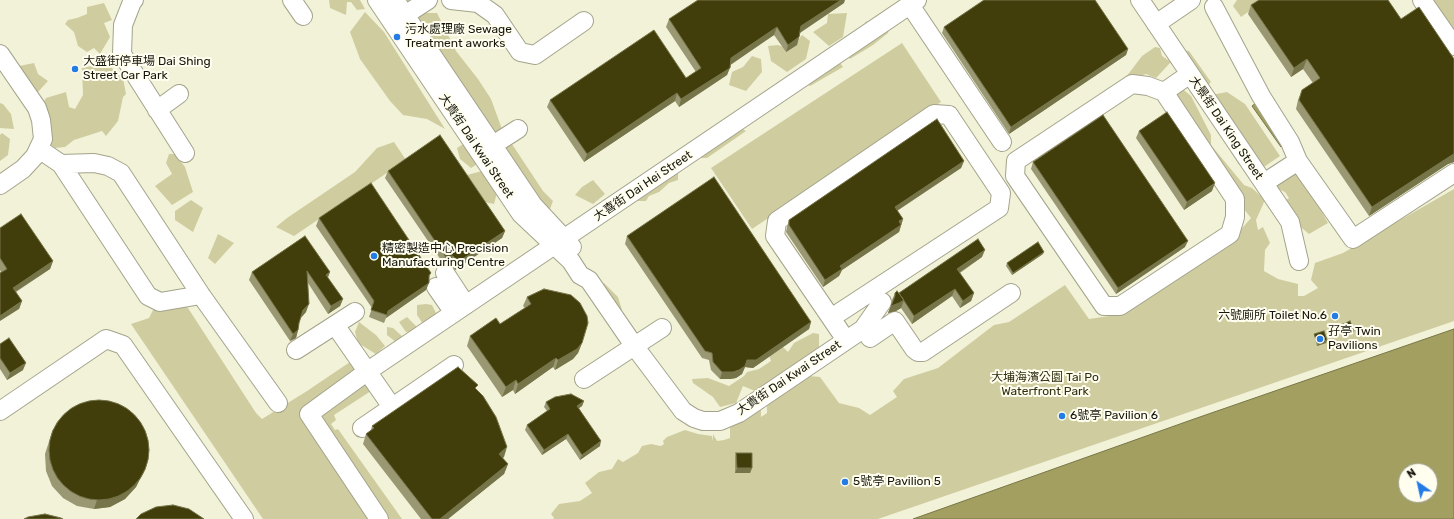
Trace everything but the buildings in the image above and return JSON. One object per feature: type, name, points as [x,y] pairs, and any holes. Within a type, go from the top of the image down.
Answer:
[{"type":"street","points":[[134,0],[123,26],[122,54],[185,153]]},
{"type":"street","points":[[292,0],[303,16]]},
{"type":"street","name":"大貴街 Dai Kwai Street","points":[[377,0],[467,148],[521,214],[580,256],[589,268],[589,280],[634,347],[683,410],[694,418],[703,421],[720,421],[739,413],[846,340],[870,339],[895,321],[915,350],[918,352],[923,352],[1011,293]]},
{"type":"street","name":"大貴街 Dai Kwai Street","points":[[395,0],[559,242]]},
{"type":"street","points":[[405,15],[428,0]]},
{"type":"street","points":[[451,0],[478,3],[495,15],[520,52],[535,55],[584,21]]},
{"type":"street","name":"大景街 Dai King Street","points":[[1140,0],[1290,222],[1299,261]]},
{"type":"street","points":[[1156,24],[1191,0]]},
{"type":"street","points":[[1194,0],[1202,6],[1208,7],[1219,3],[1261,96],[1290,142],[1298,161],[1353,239],[1454,172]]},
{"type":"street","points":[[1422,0],[1454,46]]},
{"type":"street","points":[[914,2],[1002,142]]},
{"type":"street","name":"大喜街 Dai Hei Street","points":[[379,519],[309,414],[368,371],[914,2]]},
{"type":"street","points":[[0,54],[37,108],[43,139],[35,156],[23,169],[0,185]]},
{"type":"street","points":[[1164,92],[1190,74]]},
{"type":"street","points":[[1132,84],[1148,86],[1164,92],[1235,199],[1236,218],[1230,234],[1120,306],[1104,306],[1015,176],[1016,161],[1132,84]]},
{"type":"street","points":[[157,110],[179,94]]},
{"type":"street","points":[[831,318],[999,208],[1001,193],[949,115],[934,114],[777,221],[776,236],[831,318],[846,340]]},
{"type":"street","points":[[493,145],[518,128]]},
{"type":"street","points":[[39,149],[61,164],[148,296],[160,302],[201,295]]},
{"type":"street","points":[[1264,183],[1298,161]]},
{"type":"street","points":[[61,164],[94,163],[108,166],[121,173],[201,295],[278,403]]},
{"type":"street","points":[[440,280],[460,309]]},
{"type":"street","points":[[870,339],[882,302]]},
{"type":"street","points":[[296,350],[355,312]]},
{"type":"street","points":[[335,325],[390,404]]},
{"type":"street","points":[[584,379],[662,328]]},
{"type":"street","points":[[0,411],[106,339],[123,345],[244,519]]},
{"type":"street","points":[[362,428],[390,404],[454,365]]},
{"type":"green space","points":[[329,0],[360,0],[365,9],[357,10],[351,2],[347,2],[346,15],[330,8]]},
{"type":"green space","points":[[374,0],[427,0],[424,13],[437,13],[456,51],[478,79],[491,99],[502,129],[543,191],[553,201],[547,217]]},
{"type":"green space","points":[[1237,0],[1265,0],[1241,17],[1233,6]]},
{"type":"green space","points":[[1429,0],[1454,0],[1454,42]]},
{"type":"green space","points":[[104,3],[112,20],[104,23],[110,37],[100,54],[94,48],[87,52],[78,46],[74,32],[65,24],[68,20],[87,14],[87,7]]},
{"type":"green space","points":[[365,12],[384,32],[445,129],[427,119],[403,115],[390,101],[360,59],[350,32]]},
{"type":"green space","points":[[847,13],[843,37],[829,46],[813,32],[827,23],[828,14]]},
{"type":"green space","points":[[873,20],[891,25],[888,33],[873,45],[850,59],[846,55],[874,36],[865,22]]},
{"type":"green space","points":[[802,35],[810,41],[806,59],[787,72],[771,61],[768,46],[778,45],[790,49]]},
{"type":"green space","points":[[902,43],[941,102],[752,229],[711,168]]},
{"type":"green space","points":[[1155,47],[1160,48],[1162,56],[1171,62],[1156,78],[1146,74],[1123,81],[1142,56]]},
{"type":"green space","points":[[1182,50],[1189,51],[1211,82],[1197,96]]},
{"type":"green space","points":[[752,56],[761,59],[762,72],[746,91],[729,85],[732,72],[743,67]]},
{"type":"green space","points":[[838,60],[843,67],[810,86],[797,78]]},
{"type":"green space","points":[[34,63],[38,74],[48,81],[38,92],[28,90],[19,66]]},
{"type":"green space","points":[[106,63],[123,78],[126,94],[123,97],[118,121],[106,136],[102,131],[74,140],[65,147],[55,148],[47,142],[43,103],[46,98],[66,92],[69,107],[75,109],[83,95],[82,68]]},
{"type":"green space","name":"大埔海濱公園 Tai Po Waterfront Park","points":[[1180,87],[1191,96],[1211,135],[1211,145],[1244,185],[1252,188],[1265,200],[1256,220],[1258,230],[1263,227],[1270,243],[1265,250],[1264,271],[1278,279],[1298,284],[1298,296],[1304,296],[1318,288],[1311,280],[1315,263],[1343,253],[1454,189],[1454,321],[878,519],[553,519],[554,518],[551,514],[559,504],[580,501],[592,493],[585,483],[599,472],[612,469],[618,459],[623,462],[638,453],[642,446],[651,444],[661,446],[664,444],[663,441],[667,437],[685,430],[712,436],[713,441],[713,434],[717,441],[730,438],[730,428],[736,422],[761,407],[761,417],[767,413],[767,406],[774,398],[787,374],[820,377],[839,403],[859,408],[870,415],[897,397],[893,391],[904,379],[938,368],[994,325],[1009,322],[1065,285],[1089,319],[1109,316],[1236,235],[1251,218],[1228,189],[1164,95]]},
{"type":"green space","points":[[1227,92],[1245,104],[1280,156],[1261,169],[1257,162],[1239,165],[1223,139],[1233,132],[1211,95]]},
{"type":"green space","points":[[0,103],[3,104],[11,114],[14,129],[0,128]]},
{"type":"green space","points":[[737,126],[746,131],[707,158],[697,158]]},
{"type":"green space","points":[[2,133],[10,139],[8,155],[0,161],[0,135]]},
{"type":"green space","points":[[394,142],[406,160],[294,236],[276,227],[355,172],[377,148]]},
{"type":"green space","points":[[465,143],[479,163],[471,168],[460,159],[457,148]]},
{"type":"green space","points":[[169,154],[175,154],[185,167],[193,192],[172,205],[155,186],[172,174],[166,163]]},
{"type":"green space","points":[[678,169],[678,180],[669,183],[659,192],[649,196],[646,201],[637,201],[635,187],[645,180],[646,171]]},
{"type":"green space","points":[[486,170],[498,189],[494,204],[484,202],[467,175]]},
{"type":"green space","points":[[1294,174],[1302,177],[1328,223],[1309,234],[1298,225],[1282,203],[1289,198],[1285,192],[1276,188],[1274,181]]},
{"type":"green space","points":[[593,180],[605,194],[593,204],[575,195],[582,187]]},
{"type":"green space","points":[[191,200],[203,208],[193,232],[175,220],[175,211]]},
{"type":"green space","points":[[218,234],[234,243],[215,264],[208,258]]},
{"type":"green space","points":[[604,283],[618,297],[622,310],[614,317],[594,289]]},
{"type":"green space","points":[[167,295],[188,308],[256,413],[262,419],[350,362],[371,391],[334,415],[336,420],[331,424],[335,430],[338,429],[402,519],[263,519],[131,324],[149,318],[155,306]]},
{"type":"green space","points":[[417,305],[432,305],[437,315],[423,324],[417,315]]},
{"type":"green space","points":[[407,317],[416,326],[415,331],[406,332],[399,322]]},
{"type":"green space","points":[[359,322],[376,335],[385,346],[376,354],[358,343],[355,332]]},
{"type":"green space","points":[[387,327],[393,328],[403,337],[397,343],[387,335]]},
{"type":"green space","points":[[813,333],[819,334],[819,347],[804,360],[755,391],[743,386],[736,403],[720,407],[713,397],[693,383],[692,379],[708,378],[729,386],[744,376],[747,372],[759,369],[771,361],[768,352],[780,344],[788,352],[794,343]]},
{"type":"shaded area","points":[[1257,102],[1286,144],[1281,147],[1252,106]]},
{"type":"shaded area","points":[[1454,329],[1454,519],[913,519],[1194,419]]},
{"type":"place","name":"污水處理廠 Sewage Treatment aworks","points":[[397,37]]},
{"type":"place","name":"大盛街停車場 Dai Shing Street Car Park","points":[[75,69]]},
{"type":"place","name":"精密製造中心 Precision Manufacturing Centre","points":[[374,256]]},
{"type":"place","name":"六號廁所 Toilet No.6","points":[[1335,316]]},
{"type":"place","name":"孖亭 Twin Pavilions","points":[[1320,339]]},
{"type":"place","name":"6號亭 Pavilion 6","points":[[1062,416]]},
{"type":"place","name":"5號亭 Pavilion 5","points":[[845,482]]}]
